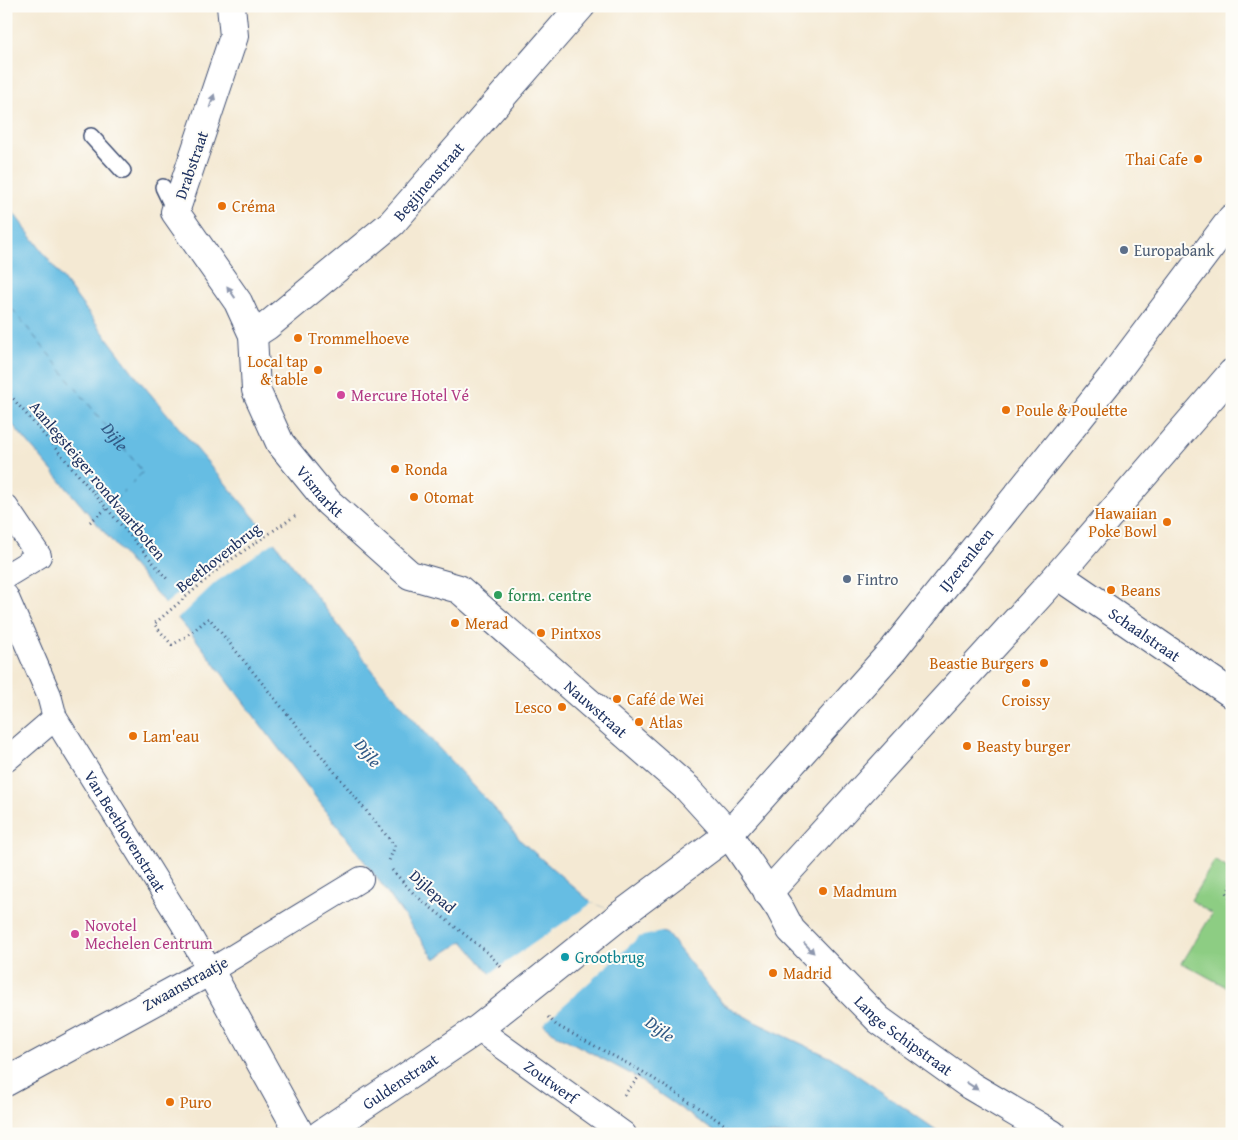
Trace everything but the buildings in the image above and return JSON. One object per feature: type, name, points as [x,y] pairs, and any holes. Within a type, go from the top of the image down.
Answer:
[{"type":"street","name":"Drabstraat","points":[[231,6],[234,36],[175,212],[238,302],[253,335]]},
{"type":"street","name":"Begijnenstraat","points":[[253,335],[268,326],[392,223],[581,6]]},
{"type":"street","name":"IJzerenleen","points":[[729,834],[894,649],[1113,376],[1232,218]]},
{"type":"street","name":"Vismarkt","points":[[253,335],[256,390],[264,408],[280,443],[328,502],[410,575],[459,588]]},
{"type":"street","points":[[478,1029],[622,914],[729,834],[774,901],[1058,575],[1229,384]]},
{"type":"street","points":[[6,507],[39,556],[6,576]]},
{"type":"street","name":"Schaalstraat","points":[[1058,575],[1232,694]]},
{"type":"street","name":"Nauwstraat","points":[[459,588],[688,789],[729,834]]},
{"type":"street","name":"Van Beethovenstraat","points":[[6,596],[49,695],[55,718],[210,971]]},
{"type":"street","points":[[6,760],[55,718]]},
{"type":"street","name":"Zwaanstraatje","points":[[6,1082],[210,971],[361,879]]},
{"type":"street","name":"Lange Schipstraat","points":[[774,901],[792,930],[879,1020],[971,1086],[1052,1134]]},
{"type":"street","points":[[210,971],[300,1134]]},
{"type":"street","name":"Guldenstraat","points":[[321,1134],[478,1029]]},
{"type":"street","name":"Zoutwerf","points":[[478,1029],[624,1134]]},
{"type":"lane","points":[[91,136],[123,171]]},
{"type":"lane","points":[[163,186],[175,212]]},
{"type":"path","name":"Aanlegsteiger rondvaartboten","points":[[10,395],[168,580]]},
{"type":"path","points":[[90,522],[106,509]]},
{"type":"path","name":"Beethovenbrug","points":[[187,636],[172,645],[154,624],[223,565],[296,515]]},
{"type":"path","name":"Dijlepad","points":[[187,636],[209,618],[395,846],[387,864],[415,895],[488,953],[501,968]]},
{"type":"path","points":[[1232,884],[1227,892],[1232,904]]},
{"type":"path","points":[[543,1011],[556,1025],[642,1072],[740,1134]]},
{"type":"green space","points":[[1215,860],[1232,871],[1232,990],[1182,963],[1212,914],[1191,900]]},
{"type":"water","name":"Dijle","points":[[6,203],[138,379],[273,540],[380,680],[434,743],[497,811],[521,841],[592,903],[667,934],[723,1004],[755,1022],[834,1059],[942,1134],[718,1134],[629,1073],[552,1032],[489,972],[463,941],[435,959],[377,878],[198,642],[6,417]]},
{"type":"pier","points":[[264,525],[276,541],[216,582],[176,620],[164,605]]},
{"type":"pier","name":"Grootbrug","points":[[592,903],[666,931],[639,937],[542,1025],[488,975]]},
{"type":"ferry route","points":[[6,301],[143,472],[106,509]]},
{"type":"place","name":"Thai Cafe","points":[[1198,159]]},
{"type":"place","name":"Créma","points":[[222,206]]},
{"type":"place","name":"Europabank","points":[[1124,250]]},
{"type":"place","name":"Trommelhoeve","points":[[298,338]]},
{"type":"place","name":"Local tap & table","points":[[318,370]]},
{"type":"place","name":"Mercure Hotel Vé","points":[[341,395]]},
{"type":"place","name":"Poule & Poulette","points":[[1006,410]]},
{"type":"place","name":"Ronda","points":[[395,469]]},
{"type":"place","name":"Otomat","points":[[414,497]]},
{"type":"place","name":"Hawaiian Poke Bowl","points":[[1167,522]]},
{"type":"place","name":"Fintro","points":[[847,579]]},
{"type":"place","name":"Beans","points":[[1111,590]]},
{"type":"place","name":"form. centre","points":[[498,595]]},
{"type":"place","name":"Merad","points":[[455,623]]},
{"type":"place","name":"Pintxos","points":[[541,633]]},
{"type":"place","name":"Beastie Burgers","points":[[1044,663]]},
{"type":"place","name":"Croissy","points":[[1026,683]]},
{"type":"place","name":"Café de Wei","points":[[617,699]]},
{"type":"place","name":"Lesco","points":[[562,707]]},
{"type":"place","name":"Atlas","points":[[639,722]]},
{"type":"place","name":"Lam'eau","points":[[133,736]]},
{"type":"place","name":"Beasty burger","points":[[967,746]]},
{"type":"place","name":"Madmum","points":[[823,891]]},
{"type":"place","name":"Novotel Mechelen Centrum","points":[[75,934]]},
{"type":"place","name":"Grootbrug","points":[[565,957]]},
{"type":"place","name":"Madrid","points":[[773,973]]},
{"type":"place","name":"Puro","points":[[170,1102]]}]
